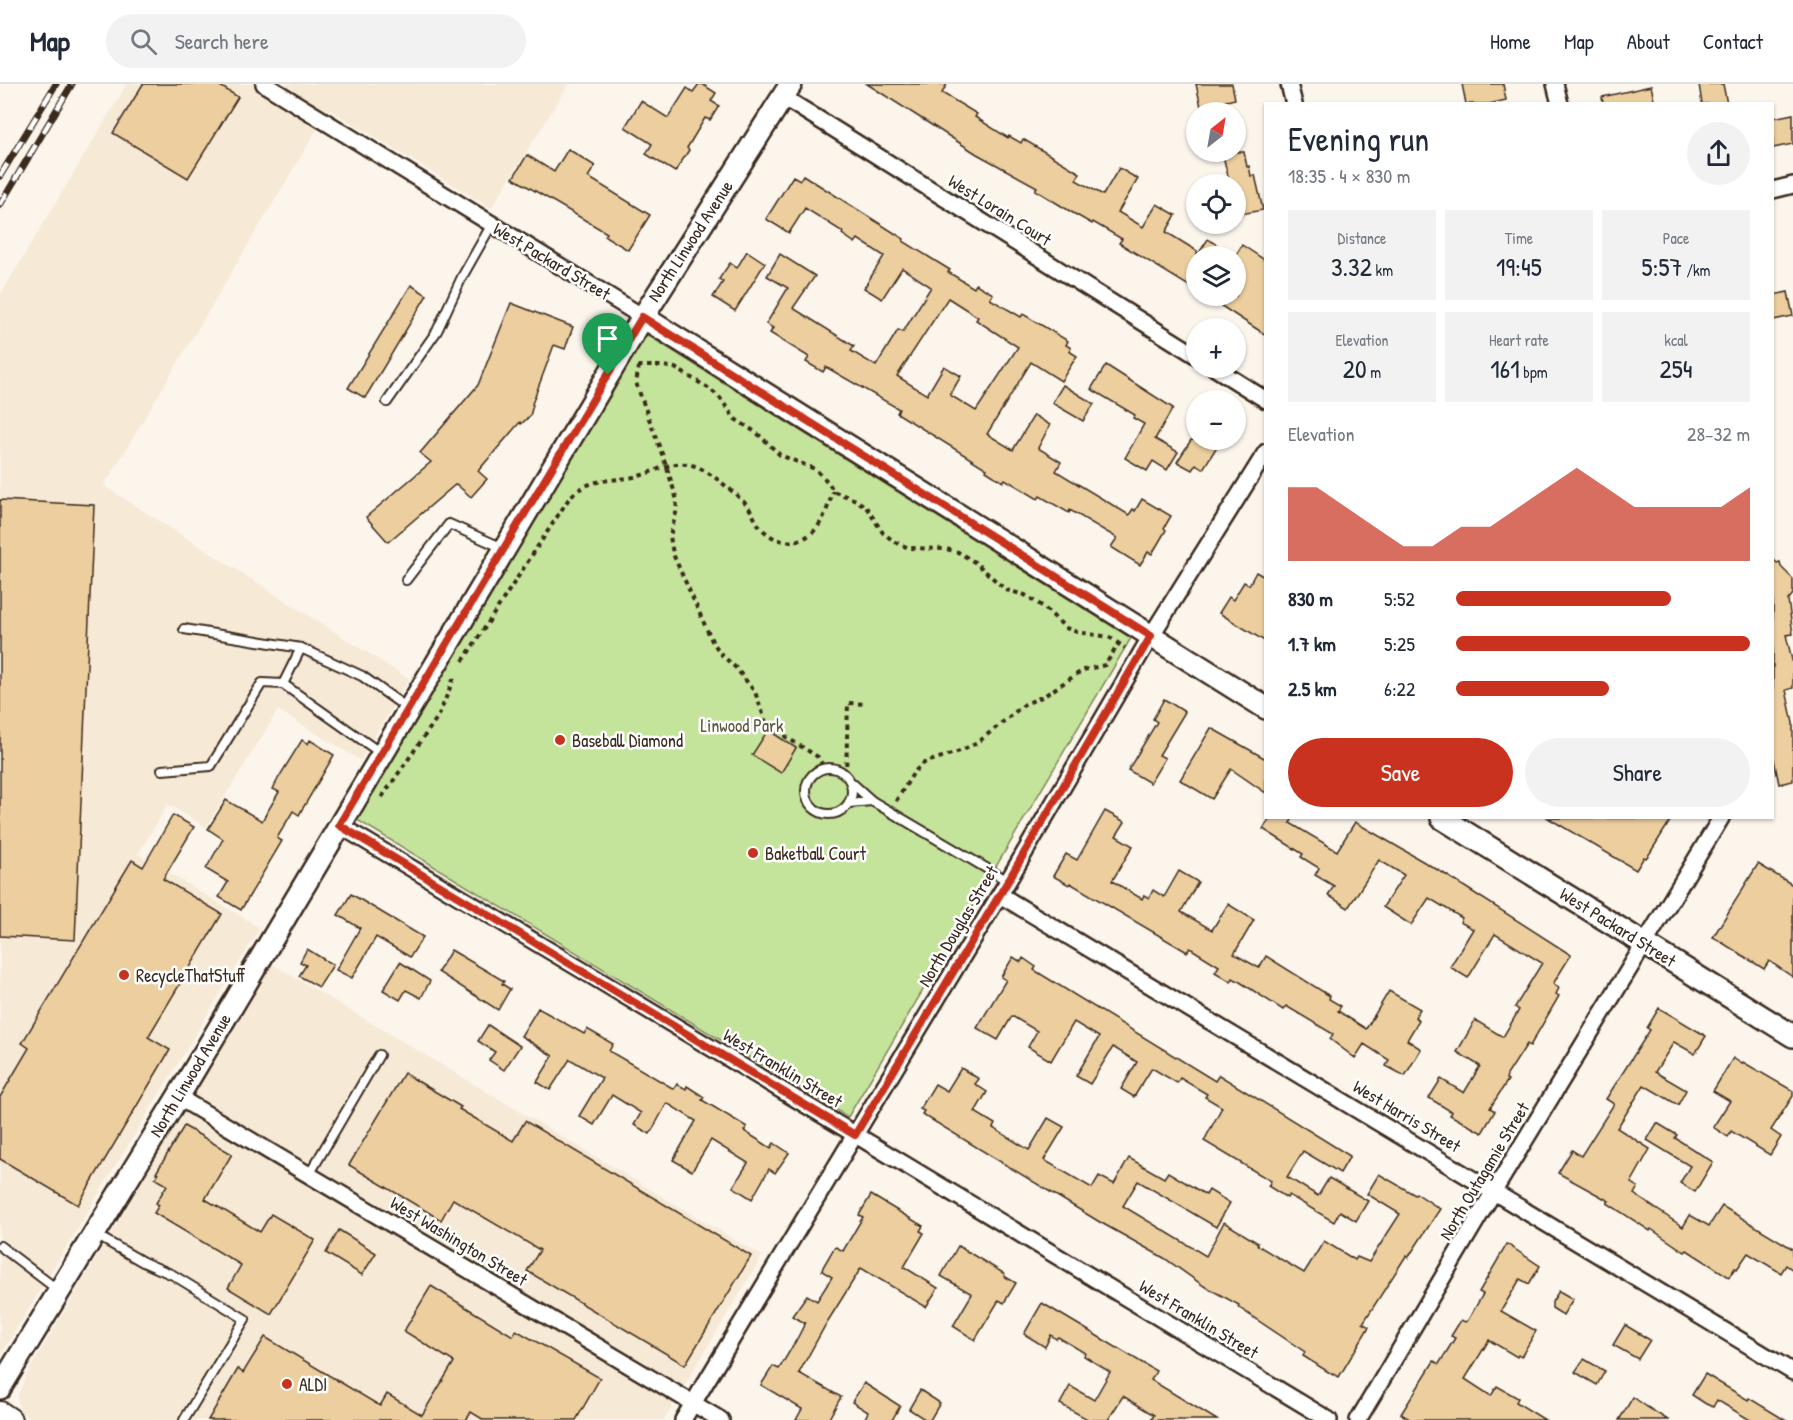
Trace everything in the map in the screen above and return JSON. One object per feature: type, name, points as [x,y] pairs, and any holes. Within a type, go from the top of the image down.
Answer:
[{"type":"main road","points":[[0,1414],[9,1420]]},
{"type":"street","name":"West Packard Street","points":[[264,84],[642,317],[1264,707]]},
{"type":"street","points":[[1289,84],[1294,102]]},
{"type":"street","points":[[1556,84],[1560,102]]},
{"type":"street","name":"North Linwood Avenue","points":[[0,1388],[9,1366],[59,1291],[178,1097],[642,317],[787,91]]},
{"type":"street","name":"West Lorain Court","points":[[787,91],[1186,349]]},
{"type":"street","points":[[1774,190],[1793,185]]},
{"type":"street","points":[[1231,378],[1264,399]]},
{"type":"street","name":"North Douglas Street","points":[[683,1420],[1000,896],[1151,636],[1264,455]]},
{"type":"street","name":"West Packard Street","points":[[1444,819],[1793,1036]]},
{"type":"street","name":"North Outagamie Street","points":[[1358,1420],[1720,819]]},
{"type":"street","name":"West Franklin Street","points":[[339,825],[1329,1420]]},
{"type":"street","name":"West Harris Street","points":[[1000,896],[1793,1371]]},
{"type":"street","name":"West Washington Street","points":[[178,1097],[721,1420]]},
{"type":"lane","points":[[387,402],[438,331],[462,277],[492,224]]},
{"type":"lane","points":[[406,580],[449,524],[504,549]]},
{"type":"lane","points":[[184,629],[301,648],[362,675],[408,709]]},
{"type":"lane","points":[[283,684],[301,648]]},
{"type":"lane","points":[[162,770],[212,766],[262,683],[283,684],[382,754]]},
{"type":"lane","points":[[848,778],[852,796],[849,803],[838,813],[822,814],[810,805],[806,790],[811,776],[824,768],[832,768],[848,778],[872,801],[1008,881]]},
{"type":"lane","points":[[849,803],[872,801]]},
{"type":"lane","points":[[309,1175],[379,1055]]},
{"type":"lane","points":[[94,1234],[143,1262],[173,1275],[245,1319],[184,1420]]},
{"type":"lane","points":[[0,1245],[59,1291]]},
{"type":"path","points":[[644,357],[638,366],[636,383],[677,500],[670,536],[673,554],[712,641],[755,692],[767,725],[818,757],[824,768]]},
{"type":"path","points":[[638,366],[675,368],[710,389],[720,398],[735,419],[757,433],[780,455],[815,469],[829,483],[833,491],[856,500],[866,507],[883,533],[895,542],[909,548],[946,549],[958,552],[976,562],[1006,590],[1025,595],[1042,606],[1066,628],[1077,633],[1105,635],[1125,648]]},
{"type":"path","points":[[378,803],[440,715],[454,677],[570,497],[579,488],[588,483],[635,477],[675,463],[687,464],[711,474],[748,506],[766,533],[784,542],[811,536],[826,513],[833,491]]},
{"type":"path","points":[[889,811],[914,772],[924,763],[977,743],[1025,704],[1044,696],[1083,670],[1105,665],[1124,636]]},
{"type":"path","points":[[848,778],[848,703],[866,704]]},
{"type":"shaded area","points":[[127,84],[569,84],[491,208],[329,109],[104,486],[409,679],[360,760],[278,710],[206,827],[168,804],[138,854],[260,928],[0,1356],[0,296]]},
{"type":"shaded area","points":[[272,964],[762,1256],[664,1420],[32,1420],[20,1411],[17,1397],[27,1374]]},
{"type":"green space","name":"Linwood Park","points":[[646,334],[1131,638],[848,1117],[354,818]]},
{"type":"building","points":[[143,84],[217,84],[238,97],[188,178],[113,133]]},
{"type":"building","points":[[699,84],[716,93],[711,101],[719,106],[710,120],[705,118],[675,172],[646,154],[652,144],[625,127],[641,101],[668,118],[687,88],[693,92]]},
{"type":"building","points":[[867,84],[947,84],[942,93],[977,114],[975,117],[1008,138],[1009,136],[1021,143],[1023,139],[1080,173],[1076,180],[1103,195],[1119,168],[1138,179],[1118,212],[1143,227],[1157,204],[1176,215],[1166,232],[1189,246],[1186,246],[1186,284],[1119,243],[1122,239],[1093,222],[1092,224],[1035,190],[1037,187],[977,154]]},
{"type":"building","points":[[1196,84],[1232,84],[1235,99],[1222,102],[1200,102]]},
{"type":"building","points":[[1462,84],[1503,84],[1506,100],[1466,102]]},
{"type":"building","points":[[1699,84],[1723,84],[1727,102],[1702,102]]},
{"type":"building","points":[[1651,86],[1655,102],[1603,102],[1602,97]]},
{"type":"building","points":[[1793,114],[1793,144],[1774,148],[1774,118]]},
{"type":"building","points":[[568,149],[595,166],[588,177],[650,215],[628,250],[605,236],[607,233],[513,178],[527,155],[554,172]]},
{"type":"building","points":[[1224,162],[1246,162],[1251,176],[1255,175],[1263,210],[1246,213],[1246,174],[1228,174]]},
{"type":"building","points":[[803,175],[904,239],[903,241],[950,270],[948,272],[974,288],[976,284],[993,294],[990,299],[1021,317],[1023,314],[1068,341],[1066,345],[1071,348],[1069,351],[1077,356],[1061,381],[1031,362],[987,434],[1013,450],[1034,415],[1050,425],[1038,448],[1061,462],[1056,471],[1129,515],[1133,509],[1135,511],[1142,499],[1171,516],[1152,554],[1148,552],[1140,565],[1111,547],[1117,538],[1070,510],[1069,513],[1040,496],[1038,499],[1005,479],[1003,482],[986,471],[987,469],[897,413],[899,409],[826,367],[823,372],[806,362],[809,357],[770,333],[773,328],[766,324],[788,288],[767,276],[780,254],[815,276],[793,308],[854,346],[851,351],[876,366],[898,330],[903,332],[931,287],[902,268],[882,299],[864,288],[884,256],[858,239],[855,243],[842,234],[843,232],[805,208],[789,233],[766,219],[793,176],[800,180]],"holes":[[[948,298],[978,317],[976,320],[1018,347],[976,411],[950,395],[961,376],[944,366],[927,395],[897,376]]]},
{"type":"building","points":[[1208,239],[1218,246],[1203,246]]},
{"type":"building","points":[[1246,248],[1264,260],[1264,334],[1246,322],[1246,318],[1240,318],[1221,306],[1246,306]]},
{"type":"building","points":[[747,251],[765,263],[735,311],[713,297],[723,282],[719,279],[730,263],[737,268]]},
{"type":"building","points":[[411,285],[427,295],[365,398],[348,388]]},
{"type":"building","points":[[1788,292],[1793,316],[1774,320],[1774,295]]},
{"type":"building","points":[[511,303],[573,327],[565,349],[554,345],[532,404],[530,416],[521,424],[520,422],[478,471],[487,479],[471,497],[456,484],[388,542],[366,517],[431,462],[420,453],[478,385]]},
{"type":"building","points":[[1106,365],[1173,408],[1155,439],[1178,452],[1167,470],[1153,461],[1147,471],[1125,458],[1144,424],[1133,418],[1135,415],[1091,389]]},
{"type":"building","points":[[1063,385],[1094,404],[1083,421],[1052,403]]},
{"type":"building","points":[[1186,448],[1186,450],[1215,450],[1203,469],[1196,464],[1192,470],[1177,462]]},
{"type":"building","points":[[0,500],[94,505],[75,940],[0,936]]},
{"type":"building","points":[[1774,560],[1777,563],[1780,562],[1781,567],[1793,579],[1793,594],[1788,600],[1793,634],[1786,635],[1793,664],[1793,688],[1786,690],[1793,723],[1793,781],[1779,784],[1774,760]]},
{"type":"building","points":[[1256,572],[1264,577],[1264,641],[1219,613],[1229,597],[1233,600],[1244,582],[1249,585]]},
{"type":"building","points":[[1164,699],[1185,712],[1159,755],[1165,758],[1150,783],[1128,770],[1157,722],[1153,719]]},
{"type":"building","points":[[1211,728],[1264,758],[1264,792],[1231,769],[1212,799],[1180,780]]},
{"type":"building","points":[[768,730],[796,748],[781,773],[752,755]]},
{"type":"building","points":[[302,740],[308,744],[310,740],[334,755],[299,815],[293,811],[277,838],[282,841],[241,910],[219,897],[228,882],[206,869],[223,839],[208,829],[226,800],[262,821],[279,792],[273,789]]},
{"type":"building","points":[[1105,811],[1125,822],[1116,836],[1133,846],[1112,881],[1142,899],[1144,895],[1149,898],[1153,890],[1164,897],[1179,871],[1198,882],[1181,912],[1212,930],[1228,904],[1254,920],[1234,954],[1259,968],[1266,956],[1330,996],[1329,999],[1341,1006],[1338,1011],[1366,1029],[1389,991],[1420,1009],[1415,1017],[1419,1020],[1407,1040],[1421,1049],[1405,1076],[1386,1066],[1389,1060],[1364,1044],[1355,1058],[1330,1039],[1333,1034],[1286,1006],[1283,1010],[1233,978],[1231,982],[1215,972],[1219,966],[1190,948],[1187,952],[1070,883],[1069,885],[1053,876],[1066,854],[1077,860]]},
{"type":"building","name":"RecycleThatStuff","points":[[173,815],[194,827],[163,879],[222,914],[148,1037],[170,1050],[78,1205],[0,1159],[0,1097],[29,1048],[22,1043],[132,860],[143,867]]},
{"type":"building","points":[[1269,819],[1292,819],[1290,823],[1337,851],[1355,822],[1443,873],[1571,955],[1553,984],[1559,988],[1556,994],[1559,996],[1530,1046],[1527,1044],[1507,1075],[1508,1080],[1490,1108],[1495,1111],[1482,1133],[1450,1115],[1452,1112],[1429,1098],[1441,1079],[1464,1093],[1480,1066],[1457,1052],[1475,1020],[1503,1037],[1519,1010],[1515,1007],[1542,963],[1495,934],[1468,978],[1450,967],[1473,929],[1460,922],[1462,918],[1429,898],[1411,925],[1383,907],[1404,875],[1379,860],[1348,908],[1328,895],[1334,886],[1315,875],[1319,868],[1301,857],[1303,854],[1263,829]]},
{"type":"building","points":[[1550,819],[1671,819],[1650,853],[1646,858],[1644,857],[1636,870]]},
{"type":"building","points":[[1758,864],[1793,885],[1793,977],[1769,961],[1764,969],[1713,937]]},
{"type":"building","points":[[351,894],[423,937],[410,957],[376,937],[352,978],[336,970],[360,928],[338,915]]},
{"type":"building","points":[[307,949],[333,965],[319,987],[299,976],[306,965],[300,962]]},
{"type":"building","points":[[451,950],[504,981],[502,984],[510,989],[498,1010],[438,972]]},
{"type":"building","points":[[1013,957],[1021,962],[1023,958],[1036,967],[1034,970],[1215,1081],[1219,1075],[1350,1156],[1340,1173],[1303,1151],[1287,1177],[1318,1196],[1329,1178],[1368,1201],[1356,1221],[1340,1211],[1334,1222],[1289,1195],[1287,1198],[1268,1186],[1271,1181],[1204,1141],[1222,1107],[1205,1097],[1207,1094],[1180,1078],[1177,1083],[1152,1068],[1134,1097],[1121,1089],[1137,1062],[1113,1047],[1090,1084],[1076,1076],[1099,1037],[1074,1022],[1051,1061],[1028,1047],[1037,1031],[1012,1016],[998,1040],[977,1028],[1006,980],[1001,977]]},
{"type":"building","points":[[400,962],[430,981],[421,998],[406,990],[400,1000],[383,990]]},
{"type":"building","points":[[538,1008],[584,1034],[587,1029],[613,1044],[609,1051],[674,1089],[677,1084],[686,1089],[687,1086],[704,1097],[702,1100],[747,1127],[744,1131],[771,1148],[774,1143],[789,1153],[775,1173],[769,1169],[752,1199],[733,1187],[748,1163],[711,1140],[692,1171],[673,1160],[696,1121],[667,1103],[650,1134],[634,1125],[641,1113],[612,1095],[594,1125],[579,1116],[602,1078],[570,1059],[550,1090],[537,1082],[553,1056],[521,1036]]},
{"type":"building","points":[[1659,1008],[1706,1036],[1695,1054],[1674,1042],[1655,1072],[1686,1090],[1678,1105],[1644,1085],[1617,1128],[1650,1149],[1631,1183],[1638,1187],[1634,1194],[1683,1227],[1690,1215],[1709,1226],[1722,1206],[1793,1249],[1793,1270],[1786,1265],[1781,1273],[1748,1253],[1729,1277],[1651,1229],[1650,1231],[1607,1203],[1609,1201],[1558,1173],[1572,1150],[1581,1156],[1614,1104],[1606,1099],[1650,1030],[1647,1028]]},
{"type":"building","points":[[488,1025],[520,1046],[504,1070],[489,1060],[495,1052],[478,1041]]},
{"type":"building","points":[[1733,1058],[1793,1091],[1793,1096],[1771,1130],[1781,1137],[1770,1155],[1731,1131],[1728,1137],[1713,1127],[1730,1101],[1713,1091]]},
{"type":"building","points":[[961,1068],[979,1079],[975,1084],[987,1092],[975,1112],[995,1124],[993,1128],[1029,1150],[1048,1118],[1064,1127],[1044,1160],[1092,1188],[1099,1176],[1114,1184],[1129,1158],[1164,1178],[1168,1172],[1206,1195],[1209,1190],[1230,1203],[1216,1227],[1138,1181],[1123,1206],[1206,1256],[1224,1222],[1304,1273],[1324,1241],[1355,1260],[1357,1257],[1369,1262],[1400,1214],[1367,1194],[1379,1174],[1415,1195],[1416,1193],[1440,1209],[1408,1258],[1406,1256],[1363,1323],[1369,1327],[1339,1377],[1303,1356],[1305,1352],[1238,1307],[1239,1305],[922,1114],[924,1111],[920,1109],[935,1084],[947,1091]]},
{"type":"building","points":[[404,1073],[513,1141],[525,1121],[751,1256],[685,1365],[527,1271],[540,1250],[453,1199],[441,1220],[349,1165]]},
{"type":"building","points":[[1657,1123],[1677,1135],[1675,1138],[1713,1162],[1695,1192],[1680,1183],[1690,1166],[1647,1140]]},
{"type":"building","points":[[184,1126],[232,1154],[205,1199],[260,1232],[271,1214],[315,1240],[271,1314],[228,1288],[241,1265],[154,1213],[159,1205],[156,1203],[167,1185],[155,1178],[158,1174],[156,1173]]},
{"type":"building","points":[[871,1195],[923,1226],[920,1231],[924,1233],[904,1267],[938,1288],[926,1307],[861,1268],[799,1373],[841,1397],[828,1420],[796,1420],[802,1409],[761,1385],[773,1366],[779,1369],[797,1339],[805,1323],[792,1316],[807,1295],[817,1301],[832,1277],[822,1271],[823,1267],[834,1248],[843,1251],[863,1217],[859,1215]]},
{"type":"building","points":[[339,1230],[376,1253],[362,1275],[326,1253]]},
{"type":"building","points":[[1507,1244],[1540,1266],[1529,1284],[1520,1279],[1501,1311],[1536,1331],[1521,1357],[1518,1355],[1517,1357],[1489,1340],[1465,1379],[1491,1396],[1497,1386],[1518,1398],[1516,1402],[1545,1420],[1411,1420],[1401,1414],[1434,1361],[1439,1364],[1455,1338],[1451,1336],[1461,1320],[1465,1322],[1468,1320],[1483,1294],[1479,1292]]},
{"type":"building","points":[[958,1246],[1016,1283],[1004,1303],[999,1300],[975,1340],[953,1326],[972,1294],[941,1276]]},
{"type":"building","points":[[431,1286],[513,1336],[516,1330],[600,1378],[576,1420],[484,1420],[471,1412],[466,1420],[208,1420],[238,1369],[243,1373],[265,1337],[380,1406],[387,1394],[422,1415],[454,1362],[404,1331]]},
{"type":"building","points":[[1559,1291],[1573,1299],[1563,1315],[1552,1308],[1552,1302]]},
{"type":"building","points":[[1042,1303],[1156,1371],[1151,1380],[1217,1420],[1151,1420],[1154,1415],[1123,1396],[1108,1420],[1089,1420],[1060,1404],[1070,1386],[1094,1400],[1110,1372],[1084,1356],[1085,1353],[1058,1337],[1056,1339],[1051,1335],[1045,1347],[1024,1334]]},
{"type":"building","points":[[1625,1325],[1650,1340],[1638,1359],[1613,1345]]},
{"type":"building","points":[[1584,1359],[1605,1371],[1597,1385],[1575,1372]]},
{"type":"building","points":[[1705,1374],[1785,1420],[1750,1420],[1717,1400],[1713,1407],[1706,1404],[1692,1395]]},
{"type":"building","points":[[864,1383],[900,1406],[892,1420],[864,1420],[868,1412],[852,1402]]},
{"type":"building","points":[[920,1390],[940,1403],[930,1420],[926,1420],[909,1409]]},
{"type":"building","points":[[1633,1397],[1647,1407],[1668,1420],[1619,1420]]},
{"type":"railway","points":[[0,176],[56,84]]},
{"type":"railway","points":[[0,205],[72,84]]},
{"type":"place","name":"Baseball Diamond","points":[[560,740]]},
{"type":"place","name":"Baketball Court","points":[[753,853]]},
{"type":"place","name":"RecycleThatStuff","points":[[124,975]]},
{"type":"place","name":"ALDI","points":[[287,1384]]},
{"type":"route","points":[[642,317],[1151,636],[1008,881],[855,1135],[339,825],[608,375],[642,317]]}]
